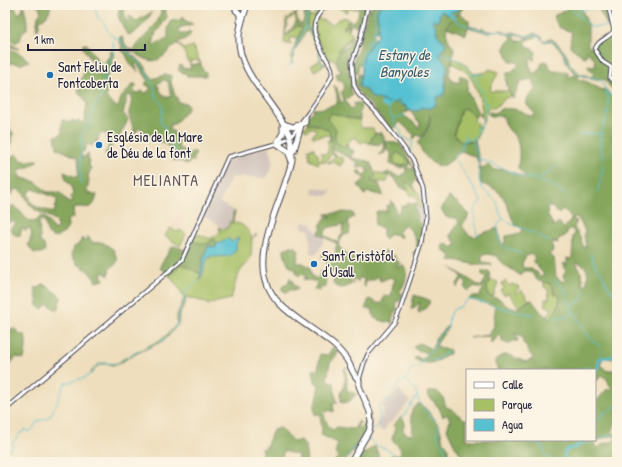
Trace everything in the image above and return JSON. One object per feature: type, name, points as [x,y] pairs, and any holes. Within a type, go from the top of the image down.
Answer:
[{"type":"highway","points":[[248,5],[244,14],[239,36],[242,57],[248,71],[281,121],[284,130],[279,143],[288,151],[291,162]]},
{"type":"highway","points":[[240,24],[248,5]]},
{"type":"highway","points":[[236,10],[240,15],[238,41],[243,62],[281,121],[290,137],[292,148],[291,162],[264,249],[262,265],[265,281],[272,296],[281,306],[330,343],[340,353],[358,381]]},
{"type":"highway","points":[[281,121],[287,126],[291,127],[295,127],[303,122]]},
{"type":"highway","points":[[303,122],[264,252],[263,267],[266,281],[274,297],[281,305],[339,350],[348,361],[358,381],[372,420],[369,431],[358,449],[355,453],[353,453],[354,457],[351,462]]},
{"type":"highway","points":[[289,172],[292,156],[290,137]]},
{"type":"main road","points":[[5,410],[181,259],[228,157],[233,154],[279,143],[292,136],[303,122],[332,76],[331,67],[316,38],[314,29],[317,16],[327,5]]},
{"type":"main road","points":[[358,381],[363,364],[368,354],[394,323],[398,314],[423,241],[426,205],[422,185],[415,166],[407,151],[376,112],[359,95],[353,82],[352,62],[360,40],[368,5]]},
{"type":"main road","points":[[608,5],[614,31],[609,38],[598,44],[595,50],[601,61],[611,67],[610,78],[617,81]]},
{"type":"shaded area","points":[[269,147],[273,162],[267,178],[231,177],[220,203],[235,211],[227,232],[203,216],[228,158],[233,162],[234,156]]},
{"type":"shaded area","points":[[313,187],[331,190],[328,196],[313,194]]},
{"type":"shaded area","points":[[415,204],[419,207],[425,208],[424,221],[417,221]]},
{"type":"shaded area","points":[[179,212],[184,216],[179,228],[176,226],[174,229],[170,228]]},
{"type":"shaded area","points":[[302,222],[312,223],[312,227],[325,238],[317,254],[310,253],[310,231],[308,229],[303,229]]},
{"type":"shaded area","points":[[399,389],[410,401],[391,423],[389,422],[385,430],[382,432],[377,427],[382,417],[384,408],[381,407],[387,403]]},
{"type":"green space","points":[[24,5],[27,29],[23,31],[20,40],[15,43],[5,39],[5,16],[11,12],[12,6],[18,13],[21,13]]},
{"type":"green space","points":[[35,5],[51,5],[48,14],[40,20],[38,30],[36,29],[38,16],[41,13],[39,6],[37,7]]},
{"type":"green space","points":[[120,5],[123,5],[126,21],[129,21],[129,16],[137,21],[152,12],[142,26],[129,35],[126,33],[118,16]]},
{"type":"green space","points":[[160,5],[165,7],[167,18],[163,22],[161,28],[156,32],[153,44],[155,45],[168,38],[168,30],[171,21],[180,20],[182,17],[184,17],[184,20],[193,24],[190,26],[181,27],[179,30],[181,34],[186,34],[190,31],[189,37],[177,43],[159,59],[151,61],[132,51],[129,52],[145,66],[153,79],[164,75],[170,75],[172,78],[171,82],[178,102],[187,104],[188,108],[175,124],[171,124],[169,129],[177,134],[175,137],[178,141],[179,149],[185,150],[189,155],[193,151],[196,153],[193,159],[194,162],[192,160],[187,165],[183,162],[172,160],[173,158],[170,154],[169,147],[139,128],[134,135],[129,115],[131,95],[126,96],[126,103],[123,113],[128,119],[119,140],[111,145],[111,149],[106,156],[105,152],[108,149],[108,140],[106,139],[107,134],[103,133],[98,136],[98,142],[92,143],[93,146],[86,144],[86,148],[81,154],[82,157],[84,157],[88,153],[89,165],[91,169],[88,176],[87,193],[97,195],[93,205],[88,208],[73,208],[74,218],[68,220],[67,223],[69,226],[64,233],[54,238],[48,234],[44,220],[39,221],[40,242],[44,245],[45,251],[42,253],[34,253],[28,245],[31,238],[30,229],[28,227],[26,231],[22,228],[20,235],[17,237],[10,228],[16,224],[15,222],[7,222],[5,228],[5,210],[6,211],[13,205],[32,222],[36,221],[41,216],[44,217],[55,230],[57,227],[57,222],[30,205],[22,192],[18,189],[12,191],[13,195],[8,192],[6,193],[7,196],[5,201],[5,160],[6,161],[15,154],[22,161],[38,160],[31,166],[19,170],[20,177],[36,182],[47,192],[60,193],[68,203],[73,201],[70,197],[73,195],[71,186],[66,180],[64,172],[76,177],[78,175],[78,159],[77,157],[57,148],[55,136],[62,133],[62,119],[70,123],[72,120],[83,123],[87,102],[79,93],[78,89],[87,65],[93,68],[95,66],[83,48],[84,44],[87,44],[104,67],[106,66],[105,62],[111,51],[114,53],[106,79],[110,84],[106,96],[108,100],[118,108],[121,98],[134,83],[137,86],[133,90],[137,94],[142,91],[146,93],[151,88],[145,84],[148,80],[137,63],[135,64],[138,72],[131,65],[125,53],[122,51],[122,46],[119,40],[120,37],[122,37],[127,47],[134,50],[152,29],[161,12]],"holes":[[[163,80],[168,81],[171,97],[165,97],[159,89],[159,86],[156,85]],[[33,189],[56,198],[57,201],[54,213],[37,207],[32,203],[28,193]]]},
{"type":"green space","points":[[305,5],[309,5],[309,18],[306,27],[310,29],[318,45],[317,46],[309,32],[306,31],[294,52],[292,64],[291,58],[297,39],[295,38],[298,38],[302,28],[297,26],[287,36],[296,22],[302,24],[305,17],[302,8]]},
{"type":"green space","points":[[320,5],[319,9],[327,5],[318,13],[314,22],[321,60],[323,64],[327,63],[315,71],[311,66],[320,60],[319,51],[312,34],[306,27],[308,23],[308,16],[313,17]]},
{"type":"green space","points":[[359,5],[359,9],[348,9],[347,12],[335,6]]},
{"type":"green space","points":[[359,5],[363,5],[363,10],[365,5],[367,5],[364,17],[356,25],[361,22],[356,27],[353,24],[350,26],[348,31],[349,24],[343,29],[349,20],[352,22],[358,17]]},
{"type":"green space","points":[[369,5],[370,12],[373,5],[380,5],[377,13],[380,24],[378,27],[378,32],[374,32],[373,37],[375,39],[365,53],[362,63],[359,63],[358,72],[354,73],[354,79],[357,80],[358,74],[361,75],[359,86],[367,91],[373,98],[395,103],[399,100],[404,106],[417,111],[423,106],[428,109],[435,106],[437,98],[443,95],[444,92],[447,65],[439,54],[446,44],[437,34],[436,26],[432,21],[438,21],[441,11],[448,15],[451,11],[455,11],[466,5],[450,22],[460,13],[469,21],[469,25],[480,29],[483,27],[483,29],[494,31],[488,33],[468,27],[466,35],[447,27],[449,42],[454,49],[449,74],[453,82],[461,82],[459,78],[460,75],[468,80],[467,91],[479,114],[474,116],[468,110],[463,108],[460,112],[454,134],[462,143],[467,141],[472,142],[475,140],[480,166],[482,168],[488,165],[495,170],[505,169],[527,178],[518,168],[518,144],[506,126],[503,117],[491,116],[488,114],[489,112],[495,113],[502,108],[524,112],[530,116],[534,113],[526,103],[535,88],[533,79],[521,81],[513,98],[509,92],[506,83],[507,73],[511,72],[519,65],[516,62],[510,61],[504,48],[507,42],[512,39],[511,36],[498,30],[502,30],[508,34],[513,32],[526,36],[534,33],[542,37],[542,40],[545,41],[550,38],[557,43],[567,55],[570,65],[579,73],[591,77],[594,74],[587,66],[596,67],[594,58],[587,52],[586,57],[584,57],[571,47],[572,32],[560,28],[554,19],[555,15],[566,10],[570,5],[580,5],[588,25],[588,45],[590,48],[599,39],[611,36],[615,25],[607,25],[598,8],[617,9],[617,92],[610,87],[604,79],[598,80],[580,75],[577,78],[603,90],[605,89],[617,102],[617,359],[603,358],[600,364],[607,371],[617,369],[617,418],[612,433],[617,434],[617,462],[486,462],[477,459],[466,460],[465,462],[354,462],[358,457],[375,446],[379,457],[384,461],[392,455],[399,455],[401,452],[400,448],[392,440],[395,428],[393,425],[401,417],[405,424],[403,431],[412,435],[412,410],[420,403],[434,418],[439,426],[443,441],[448,448],[448,453],[450,456],[456,460],[463,460],[447,429],[450,420],[447,414],[443,417],[439,408],[427,394],[428,392],[437,391],[443,397],[446,407],[452,409],[466,420],[466,441],[596,441],[596,402],[606,390],[612,388],[612,386],[610,386],[607,379],[601,375],[598,380],[596,380],[596,369],[498,369],[495,363],[501,356],[509,355],[526,362],[533,359],[523,343],[523,338],[515,333],[518,341],[513,341],[508,344],[503,342],[501,337],[498,335],[495,340],[490,343],[492,338],[487,336],[469,338],[489,335],[494,326],[495,306],[469,299],[472,296],[479,297],[483,289],[481,287],[486,279],[481,271],[489,271],[490,282],[487,286],[488,295],[501,300],[507,306],[512,308],[518,308],[531,299],[540,311],[550,320],[558,307],[560,297],[554,294],[553,288],[549,283],[538,281],[532,273],[528,271],[524,271],[520,276],[500,262],[497,256],[488,254],[482,255],[482,262],[491,263],[492,265],[476,265],[455,260],[450,261],[451,256],[448,252],[443,250],[442,247],[445,243],[453,248],[456,243],[450,236],[459,222],[455,218],[446,217],[441,209],[449,197],[458,203],[469,214],[462,226],[469,235],[476,237],[477,235],[498,228],[500,240],[504,246],[506,236],[518,234],[522,231],[522,228],[515,225],[507,204],[501,194],[490,187],[481,184],[479,164],[476,157],[461,151],[448,163],[440,166],[431,162],[427,158],[421,150],[418,142],[427,130],[430,123],[430,115],[426,131],[421,137],[417,135],[414,139],[414,135],[400,122],[391,130],[358,92],[354,82],[353,62],[361,40]],"holes":[[[516,34],[529,37],[530,39],[538,36],[544,42],[550,41],[559,48],[569,66],[577,75],[568,77],[568,73],[564,71],[551,70],[548,62],[543,61],[539,70],[533,74],[529,64],[530,58],[534,60],[536,52],[526,45],[529,38],[525,38],[522,41],[517,41],[513,36]],[[408,111],[411,112],[417,121],[420,122],[419,128],[403,115],[404,112],[407,113]],[[547,207],[552,207],[559,214],[563,209],[571,217],[571,220],[564,229],[559,222],[554,226],[548,216]],[[575,216],[580,221],[585,231],[586,247],[583,247],[581,239],[574,227],[577,221],[573,220]],[[569,229],[572,229],[575,234],[573,236],[572,259],[567,258],[567,266],[565,263],[563,264],[566,271],[563,276],[565,281],[563,282],[556,277],[554,258],[549,255],[553,251],[553,242],[558,243],[558,239],[565,236]],[[531,254],[535,257],[533,261],[544,275],[539,276],[537,272],[533,271],[532,268],[523,268],[522,263],[526,256]],[[576,262],[580,263],[586,268],[588,274],[586,285],[582,285],[583,278]],[[613,436],[616,437],[614,441],[603,444],[597,449],[594,443],[602,438]]]},
{"type":"green space","points":[[294,6],[300,10],[296,14],[299,24],[296,22],[295,15],[288,20],[285,36],[297,26],[303,28],[298,38],[290,38],[291,45],[284,43],[286,19],[298,11],[295,8],[290,8]]},
{"type":"green space","points":[[344,17],[349,20],[343,28],[349,25],[348,30],[352,33],[352,37],[342,44],[336,61],[328,59],[316,34],[317,18],[333,24],[338,19]]},
{"type":"green space","points":[[364,19],[359,42],[349,52],[347,57],[352,83],[350,90],[353,95],[349,96],[348,99],[345,100],[352,109],[354,108],[354,103],[357,104],[357,102],[361,105],[359,115],[360,120],[330,113],[327,119],[336,130],[335,138],[338,143],[343,147],[347,144],[348,148],[354,151],[352,156],[345,156],[339,151],[332,150],[331,146],[333,144],[330,140],[331,136],[329,131],[316,125],[308,125],[307,117],[313,111],[313,108],[322,108],[337,104],[337,94],[334,85],[337,88],[341,103],[344,100],[341,92],[344,90],[344,85],[341,80],[338,80],[336,75],[337,73],[340,73],[341,69],[338,68],[336,61],[342,44],[352,37],[342,51],[352,41]]},
{"type":"green space","points":[[5,40],[19,49],[9,47],[7,49],[19,53],[29,61],[22,64],[11,63],[5,68]]},
{"type":"green space","points":[[178,43],[184,49],[193,46],[201,64],[200,65],[198,60],[190,61],[190,65],[183,50],[177,44]]},
{"type":"green space","points":[[454,58],[463,62],[474,74],[487,72],[489,69],[499,72],[491,86],[490,91],[509,91],[511,96],[504,99],[495,108],[488,108],[482,124],[483,117],[482,118],[478,115],[482,114],[481,103],[475,86],[466,72],[452,63]]},
{"type":"green space","points":[[201,64],[202,69],[206,72],[206,76],[187,76],[186,73],[182,73],[178,70],[180,65],[182,68],[191,69],[190,65]]},
{"type":"green space","points":[[463,108],[476,116],[474,120],[477,123],[477,126],[479,127],[482,124],[475,141],[461,142],[454,134]]},
{"type":"green space","points":[[329,113],[360,120],[360,126],[363,128],[372,128],[375,133],[369,143],[363,141],[362,143],[359,142],[359,140],[353,137],[343,147],[336,140],[336,130],[327,121]]},
{"type":"green space","points":[[5,120],[14,135],[10,147],[5,146],[5,131],[8,129]]},
{"type":"green space","points":[[310,124],[325,129],[330,133],[331,136],[330,140],[333,144],[331,146],[331,152],[344,159],[340,166],[334,162],[328,163],[336,156],[331,154],[326,162],[320,161],[318,164],[310,160],[308,149],[314,148],[315,152],[318,154],[318,159],[320,160],[322,158],[321,153],[327,154],[329,145],[327,142],[330,138],[329,135],[313,137],[312,135],[316,132],[315,128],[311,128],[307,131],[303,128]]},
{"type":"green space","points":[[380,132],[383,134],[386,147],[385,153],[378,155],[384,150],[383,141],[379,145],[369,143],[375,133],[381,134]]},
{"type":"green space","points":[[386,141],[400,144],[415,169],[417,178],[413,184],[416,191],[407,182],[405,185],[408,188],[407,190],[400,187],[394,177],[384,174],[388,172],[400,177],[406,172],[405,167],[400,168],[390,164],[391,154],[390,151],[387,151]],"holes":[[[398,152],[408,160],[415,169],[407,168],[408,165],[405,163],[403,166],[395,164],[394,159],[396,154]]]},
{"type":"green space","points":[[397,152],[408,160],[410,164],[405,164],[403,166],[395,164],[393,159]]},
{"type":"green space","points":[[348,157],[371,163],[376,177],[371,179],[372,182],[378,182],[383,196],[368,192],[365,195],[358,185],[365,179],[357,172],[359,170],[364,176],[367,172],[367,168],[362,166],[360,168],[356,167],[358,163]]},
{"type":"green space","points":[[373,171],[389,176],[387,182],[372,182],[371,179],[374,176]]},
{"type":"green space","points":[[407,182],[419,193],[420,199],[425,208],[421,208],[414,204],[418,202],[414,194],[411,196],[407,190],[408,188],[405,185]]},
{"type":"green space","points":[[391,200],[394,204],[396,213],[398,213],[402,206],[405,206],[408,202],[415,204],[417,221],[421,224],[420,243],[416,254],[412,253],[415,252],[417,248],[415,238],[405,224],[398,233],[402,236],[401,238],[395,234],[389,234],[385,240],[382,237],[383,228],[375,226],[376,212],[387,211],[386,205],[390,206]]},
{"type":"green space","points":[[235,211],[233,223],[242,225],[247,229],[252,238],[251,256],[237,277],[231,299],[208,305],[205,302],[186,297],[185,304],[179,315],[178,324],[165,340],[117,364],[104,364],[96,367],[100,364],[102,363],[118,363],[123,359],[162,339],[169,333],[177,324],[177,315],[184,299],[179,288],[167,273],[177,264],[194,235],[202,235],[212,238],[220,232],[219,227],[223,230],[228,227],[230,221],[232,223],[233,213]]},
{"type":"green space","points":[[345,212],[353,213],[354,217],[347,221],[350,229],[349,234],[344,235],[338,244],[318,234],[322,227],[320,226],[325,218],[331,217],[326,216],[326,214]],"holes":[[[344,224],[342,231],[344,232],[338,243],[324,235],[327,228]]]},
{"type":"green space","points":[[170,228],[177,232],[180,230],[186,234],[180,246],[165,236]]},
{"type":"green space","points":[[87,236],[94,243],[102,242],[113,249],[118,260],[115,265],[111,267],[109,276],[103,272],[101,275],[104,280],[96,282],[86,269],[77,264],[71,254],[74,250],[73,248],[79,244],[82,238],[84,241],[88,240]]},
{"type":"green space","points":[[214,239],[217,244],[215,248],[209,246],[206,251],[201,274],[181,264],[170,276],[167,272],[160,268],[172,247],[175,246],[187,251],[191,241],[206,244]]},
{"type":"green space","points":[[338,244],[349,258],[352,257],[359,261],[368,259],[366,256],[371,258],[377,255],[377,260],[383,261],[383,254],[385,251],[390,255],[395,256],[395,259],[400,263],[398,264],[399,269],[402,265],[404,267],[406,270],[406,278],[399,292],[403,294],[400,301],[396,302],[397,309],[391,324],[391,321],[386,322],[374,318],[372,309],[365,309],[369,299],[376,303],[382,303],[384,296],[391,297],[395,280],[390,277],[381,281],[379,280],[380,277],[377,277],[374,280],[366,280],[365,287],[363,284],[364,279],[358,279],[358,282],[350,278],[349,281],[354,284],[352,283],[342,288],[337,287],[333,283],[336,275],[341,274],[339,271],[331,272],[331,270],[327,269],[329,266],[324,261],[322,255],[326,251],[332,256],[336,252],[336,246]]},
{"type":"green space","points":[[291,246],[296,247],[299,250],[297,263],[303,263],[310,267],[313,277],[318,279],[321,270],[325,271],[323,277],[326,279],[325,287],[321,287],[320,291],[314,290],[317,283],[315,281],[304,280],[304,278],[307,277],[302,274],[299,277],[296,273],[296,269],[289,265],[284,249]]},
{"type":"green space","points":[[450,267],[481,287],[479,289],[475,286],[468,291],[464,287],[467,285],[463,278],[457,288],[457,284],[462,276]]},
{"type":"green space","points":[[290,277],[290,280],[293,280],[293,284],[297,287],[297,290],[289,290],[287,293],[282,290],[282,287],[288,283]]},
{"type":"green space","points":[[489,279],[498,282],[493,298],[488,295],[487,286],[490,282]]},
{"type":"green space","points":[[505,281],[509,286],[512,284],[518,286],[519,288],[515,292],[516,294],[521,290],[529,300],[519,307],[508,293],[504,295],[501,291],[504,288],[502,283]]},
{"type":"green space","points":[[544,282],[552,285],[554,293],[560,297],[558,307],[550,320],[547,317],[552,309],[545,305],[545,299],[549,299],[548,289],[544,287]]},
{"type":"green space","points":[[43,284],[61,297],[59,302],[60,308],[57,311],[48,304],[42,309],[38,306],[35,287],[39,288]]},
{"type":"green space","points":[[414,295],[427,299],[430,302],[425,309],[419,313],[420,302],[413,309],[411,309]]},
{"type":"green space","points":[[447,326],[448,327],[436,346],[450,350],[450,354],[433,363],[414,359],[416,356],[422,360],[427,354],[421,350],[419,352],[413,347],[419,343],[431,349],[435,343],[435,338]]},
{"type":"green space","points":[[5,329],[15,329],[21,335],[25,335],[26,350],[24,359],[16,357],[5,371]]},
{"type":"green space","points":[[333,347],[339,352],[330,363],[327,380],[334,383],[337,403],[333,403],[334,412],[329,410],[327,412],[323,412],[328,424],[333,430],[337,427],[354,429],[359,421],[360,422],[357,427],[359,428],[362,427],[370,414],[370,425],[356,450],[353,450],[345,462],[334,462],[338,457],[335,453],[338,443],[321,435],[320,414],[315,415],[314,406],[316,404],[319,385],[315,382],[313,370],[318,370],[320,354],[328,355]]},
{"type":"green space","points":[[347,367],[345,370],[347,390],[357,394],[350,401],[344,403],[341,401],[341,393],[345,385],[344,369]]},
{"type":"green space","points":[[279,428],[292,441],[295,442],[300,440],[305,445],[307,462],[297,462],[298,455],[283,451],[282,462],[260,462],[262,453],[261,448],[265,449],[273,430]]},
{"type":"water","name":"Estany de Banyoles","points":[[380,5],[464,5],[448,15],[441,11],[438,21],[432,21],[436,26],[437,34],[446,44],[439,54],[447,65],[445,92],[441,96],[437,97],[435,106],[428,109],[423,107],[417,111],[407,110],[406,106],[400,104],[399,100],[392,103],[373,98],[367,91],[359,86],[362,68],[361,63],[365,53],[378,35],[379,24],[377,13]]},
{"type":"water","points":[[228,238],[233,242],[239,238],[236,244],[236,250],[230,256],[209,257],[199,280],[205,254],[209,246],[215,248],[217,244]]},
{"type":"waterway","points":[[94,5],[98,18],[102,20],[111,35],[121,40],[129,53],[146,72],[163,109],[160,120],[177,154],[185,158]]},
{"type":"waterway","points":[[288,66],[292,64],[294,50],[303,32],[307,19],[308,5]]},
{"type":"waterway","points":[[374,32],[376,25],[374,12],[377,5]]},
{"type":"waterway","points":[[577,5],[580,10],[577,14]]},
{"type":"waterway","points":[[569,7],[591,27],[611,26]]},
{"type":"waterway","points":[[580,10],[594,9]]},
{"type":"waterway","points":[[450,14],[455,18]]},
{"type":"waterway","points":[[455,18],[459,23],[488,32],[500,30],[509,35],[513,33],[526,36],[533,34],[541,37],[544,42],[549,40],[556,44],[565,54],[568,63],[575,71],[601,80],[607,95],[608,106],[600,137],[603,169],[597,193]]},
{"type":"waterway","points":[[306,27],[313,34],[322,64]]},
{"type":"waterway","points":[[374,39],[372,38],[374,32],[378,32]]},
{"type":"waterway","points":[[81,184],[81,134],[92,122],[89,118],[95,105],[101,97],[106,70],[114,50],[114,38]]},
{"type":"waterway","points":[[361,63],[364,52],[372,38]]},
{"type":"waterway","points":[[368,40],[367,43],[369,44]]},
{"type":"waterway","points":[[439,53],[448,55],[452,58]]},
{"type":"waterway","points":[[454,58],[461,62],[472,73],[480,86],[485,101],[486,112],[481,128],[475,138],[466,140],[462,144],[462,149],[454,157],[481,200],[475,211],[477,236]]},
{"type":"waterway","points":[[473,74],[481,74],[482,76]]},
{"type":"waterway","points":[[606,91],[617,104]]},
{"type":"waterway","points":[[388,108],[382,105],[382,103],[390,105],[391,103]]},
{"type":"waterway","points":[[485,105],[489,103]]},
{"type":"waterway","points":[[388,108],[396,126],[401,131],[401,136],[413,142],[410,153]]},
{"type":"waterway","points":[[394,118],[405,115]]},
{"type":"waterway","points":[[475,129],[479,128],[480,125]]},
{"type":"waterway","points":[[464,142],[465,134]]},
{"type":"waterway","points":[[580,134],[601,134]]},
{"type":"waterway","points":[[473,140],[478,158],[525,178],[534,178],[541,182],[550,184],[568,196]]},
{"type":"waterway","points":[[478,158],[481,186],[496,201],[502,218],[528,230],[529,232],[537,233],[542,238],[550,242]]},
{"type":"waterway","points":[[537,179],[556,166]]},
{"type":"waterway","points":[[503,218],[497,226],[500,242],[505,247],[517,251],[522,255]]},
{"type":"waterway","points":[[590,253],[596,267],[601,272],[606,283],[617,298]]},
{"type":"waterway","points":[[5,452],[13,447],[13,443],[20,433],[25,429],[30,432],[37,422],[46,419],[51,415],[65,383],[84,378],[91,374],[98,365],[106,363],[117,364],[127,357],[163,340],[177,325],[178,314],[185,301],[184,292],[199,280]]},
{"type":"waterway","points":[[554,280],[565,290],[572,311],[578,315],[577,319],[592,341],[600,346],[601,358]]},
{"type":"waterway","points":[[571,304],[575,304],[581,300],[585,291]]},
{"type":"waterway","points":[[421,364],[426,354],[434,348],[438,337],[448,327],[449,316],[454,309],[460,307],[468,299],[489,304]]},
{"type":"waterway","points":[[491,305],[533,315]]},
{"type":"waterway","points":[[556,318],[571,315],[573,312]]},
{"type":"waterway","points":[[617,342],[615,342],[614,352],[611,357],[617,358]]},
{"type":"waterway","points":[[410,370],[424,362],[438,359],[448,351]]},
{"type":"waterway","points":[[596,370],[598,368],[599,359],[611,357]]},
{"type":"waterway","points":[[370,434],[376,429],[380,418],[378,407],[388,400],[398,385],[409,376],[409,372]]},
{"type":"waterway","points":[[405,379],[416,391],[419,402],[426,412],[437,422]]},
{"type":"waterway","points":[[403,417],[417,396]]},
{"type":"waterway","points":[[596,420],[598,420],[603,413],[617,406]]},
{"type":"waterway","points":[[438,424],[438,438],[443,444],[447,455],[453,462],[458,462]]},
{"type":"waterway","points":[[596,439],[611,435],[617,436]]},
{"type":"waterway","points":[[367,438],[376,445]]},
{"type":"waterway","points":[[523,441],[531,443],[537,442],[543,447],[545,455],[555,462]]},
{"type":"waterway","points":[[568,462],[564,453],[568,449],[577,447],[579,443],[577,441]]},
{"type":"waterway","points":[[579,445],[592,441]]},
{"type":"waterway","points":[[344,462],[353,448],[358,446]]},
{"type":"waterway","points":[[377,446],[391,452],[403,462]]},
{"type":"waterway","points":[[575,462],[580,462]]},
{"type":"place","name":"Sant Feliu de Fontcoberta","points":[[50,75]]},
{"type":"place","name":"Església de la Mare de Déu de la font","points":[[99,145]]},
{"type":"place","name":"Sant Cristòfol d'Usall","points":[[314,264]]},
{"type":"district","name":"MELIANTA","points":[[166,180]]}]
